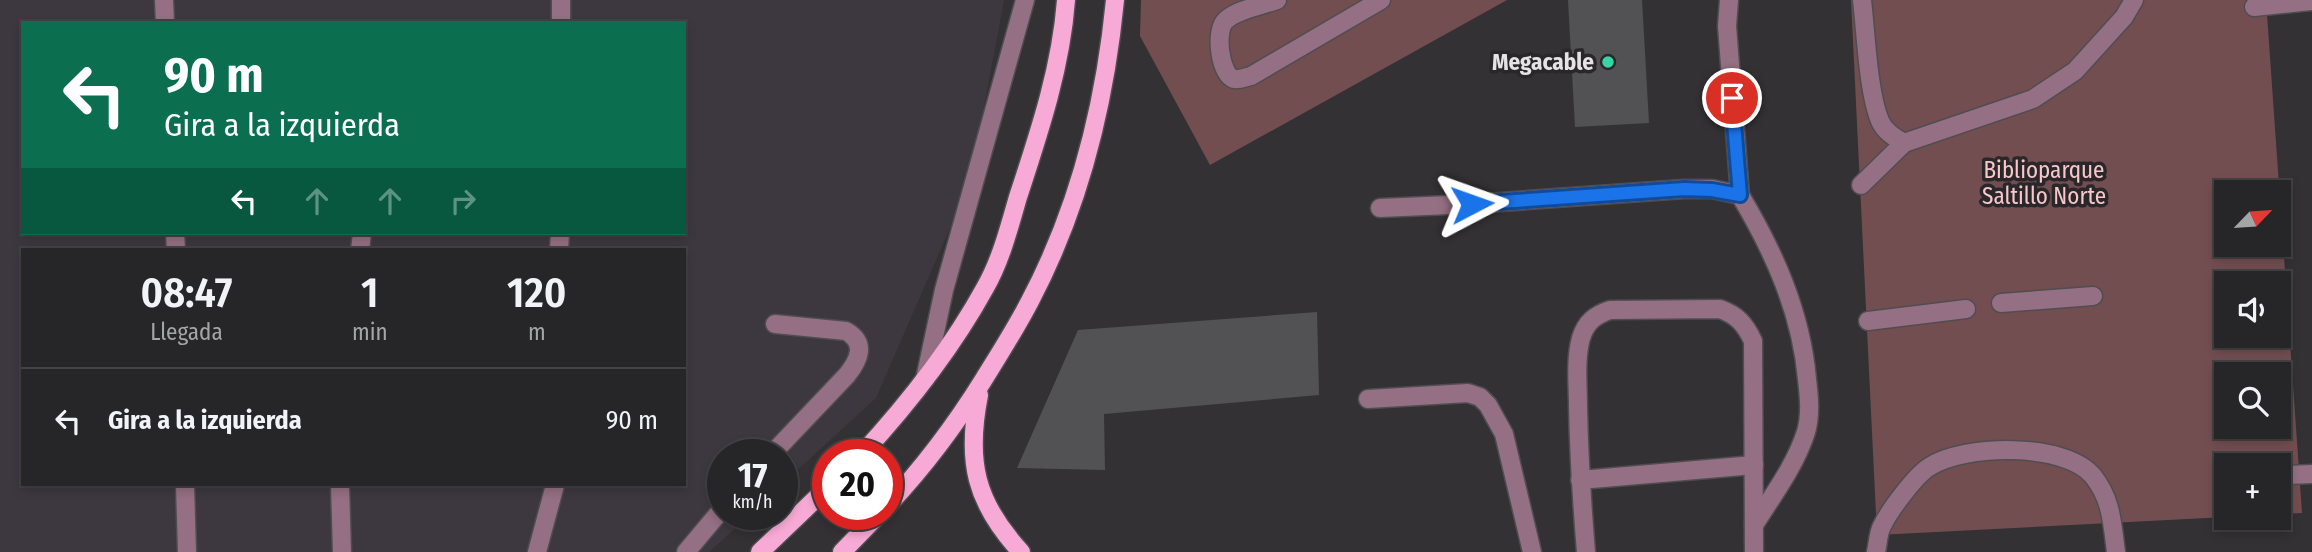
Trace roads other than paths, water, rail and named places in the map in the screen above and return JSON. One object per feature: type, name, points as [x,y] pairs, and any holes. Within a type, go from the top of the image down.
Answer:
[{"type":"main road","points":[[874,439],[925,379],[986,287],[1000,255],[1051,85],[1064,25],[1066,0]]},
{"type":"main road","points":[[903,487],[959,419],[1031,299],[1061,232],[1095,125],[1110,49],[1115,0]]},
{"type":"main road","points":[[981,383],[974,423],[975,475],[984,501],[1006,536],[1021,552]]},
{"type":"main road","points":[[760,552],[812,502]]},
{"type":"main road","points":[[842,552],[863,530]]},
{"type":"lane","points":[[164,0],[165,21]]},
{"type":"lane","points":[[561,0],[561,21]]},
{"type":"lane","points":[[925,379],[944,290],[1025,0]]},
{"type":"lane","points":[[1277,0],[1232,16],[1222,24],[1218,40],[1230,77],[1235,79],[1251,76],[1381,0]]},
{"type":"lane","points":[[1729,0],[1727,26],[1740,195],[1772,253],[1792,305],[1803,350],[1810,403],[1807,429],[1796,458],[1754,525]]},
{"type":"lane","points":[[1861,0],[1874,98],[1881,122],[1890,134],[1904,143]]},
{"type":"lane","points":[[1861,185],[1904,143],[2033,99],[2075,71],[2124,17],[2134,0]]},
{"type":"lane","points":[[2254,7],[2312,1]]},
{"type":"lane","points":[[1380,208],[1684,189],[1740,195]]},
{"type":"lane","points":[[2001,303],[2093,296]]},
{"type":"lane","points":[[1586,552],[1580,480],[1578,371],[1581,338],[1587,325],[1595,314],[1610,310],[1720,309],[1733,313],[1746,327],[1753,341],[1754,552]]},
{"type":"lane","points":[[1868,321],[1966,309]]},
{"type":"lane","points":[[775,324],[846,331],[853,335],[860,353],[847,375],[786,439]]},
{"type":"lane","points":[[1368,399],[1468,393],[1480,397],[1488,405],[1504,434],[1532,552]]},
{"type":"lane","points":[[1876,552],[1881,527],[1898,500],[1929,467],[1975,452],[2011,449],[2060,457],[2091,474],[2109,502],[2116,552]]},
{"type":"lane","points":[[1580,480],[1754,465]]},
{"type":"lane","points":[[2291,475],[2312,474]]},
{"type":"lane","points":[[185,486],[187,552]]},
{"type":"lane","points":[[340,486],[342,552]]},
{"type":"lane","points":[[537,552],[555,486]]},
{"type":"lane","points":[[686,552],[707,527]]},
{"type":"place","name":"Megacable","points":[[1608,62]]},
{"type":"park label","name":"Biblioparque Saltillo Norte","points":[[2044,183]]}]
